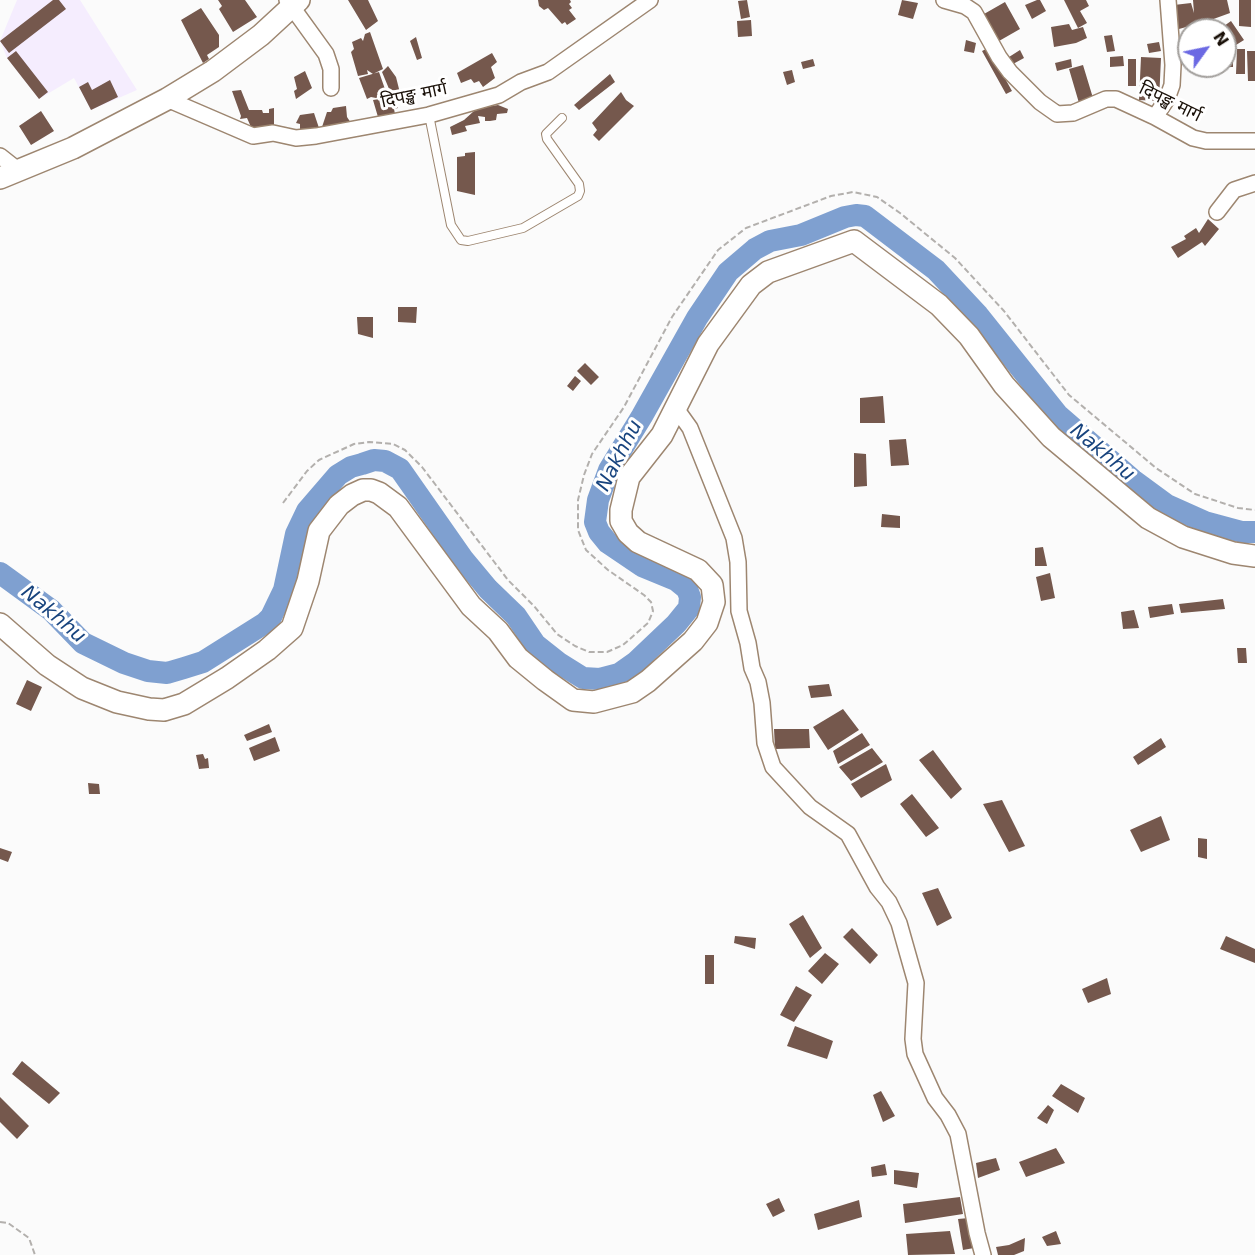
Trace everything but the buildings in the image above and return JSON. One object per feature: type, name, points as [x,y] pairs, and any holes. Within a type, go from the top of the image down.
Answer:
[{"type":"street","name":"दिपङ्ख मार्ग","points":[[167,99],[253,136],[273,133],[296,138],[316,136],[429,115],[499,95],[521,82],[548,72],[650,0]]},
{"type":"street","name":"दिपङ्ख मार्ग","points":[[944,0],[964,6],[974,12],[999,57],[1011,72],[1040,102],[1057,114],[1073,113],[1106,99],[1116,99],[1193,138],[1206,141],[1255,141]]},
{"type":"street","points":[[1155,117],[1167,99],[1172,85],[1173,65],[1167,0]]},
{"type":"street","points":[[0,156],[10,174],[73,148],[167,99],[213,71],[261,35],[293,2],[326,54],[331,69],[331,88]]},
{"type":"street","points":[[1217,212],[1234,190],[1255,183]]},
{"type":"street","points":[[0,624],[47,665],[82,688],[117,702],[149,709],[164,710],[184,704],[267,650],[292,628],[308,581],[319,531],[339,505],[352,495],[363,490],[371,490],[398,507],[471,606],[498,631],[518,658],[545,680],[573,700],[594,702],[632,692],[648,681],[693,641],[708,623],[714,602],[711,585],[698,570],[638,542],[621,522],[621,510],[629,477],[662,435],[708,344],[751,285],[768,272],[854,241],[939,305],[969,336],[1004,385],[1051,437],[1148,518],[1183,537],[1233,554],[1255,556]]},
{"type":"street","points":[[675,406],[690,428],[734,538],[738,562],[739,611],[752,668],[758,682],[765,743],[773,766],[810,807],[848,834],[899,923],[916,983],[913,1039],[915,1054],[935,1098],[948,1115],[958,1134],[983,1255]]},
{"type":"lane","points":[[429,115],[451,225],[461,240],[468,241],[523,228],[578,196],[579,184],[547,140],[546,134],[562,118]]},
{"type":"path","points":[[283,503],[307,471],[320,460],[354,444],[369,442],[393,444],[405,450],[422,467],[508,580],[534,606],[556,634],[589,652],[607,652],[623,645],[648,623],[653,611],[651,603],[644,595],[608,570],[586,550],[578,530],[578,501],[592,454],[624,407],[672,317],[718,250],[746,228],[831,196],[853,192],[877,197],[955,258],[1004,310],[1069,395],[1156,468],[1195,494],[1238,508],[1255,510]]},
{"type":"path","points":[[0,1222],[8,1223],[29,1238],[35,1255]]},
{"type":"shaded area","points":[[17,0],[80,0],[137,90],[91,110],[74,78],[39,99],[7,58],[0,41]]},
{"type":"waterway","name":"Nakhhu","points":[[0,573],[51,610],[83,643],[124,663],[148,671],[167,673],[203,662],[265,623],[271,617],[284,590],[296,534],[307,511],[338,475],[351,467],[374,460],[385,461],[400,469],[463,559],[488,589],[516,616],[535,644],[583,678],[600,679],[619,674],[636,662],[676,624],[689,608],[690,597],[687,589],[676,580],[642,566],[608,543],[599,532],[595,522],[598,500],[609,470],[697,318],[728,272],[755,249],[770,241],[801,235],[845,217],[856,215],[865,216],[936,270],[978,315],[1058,415],[1133,480],[1167,505],[1205,522],[1242,532],[1255,532]]}]
